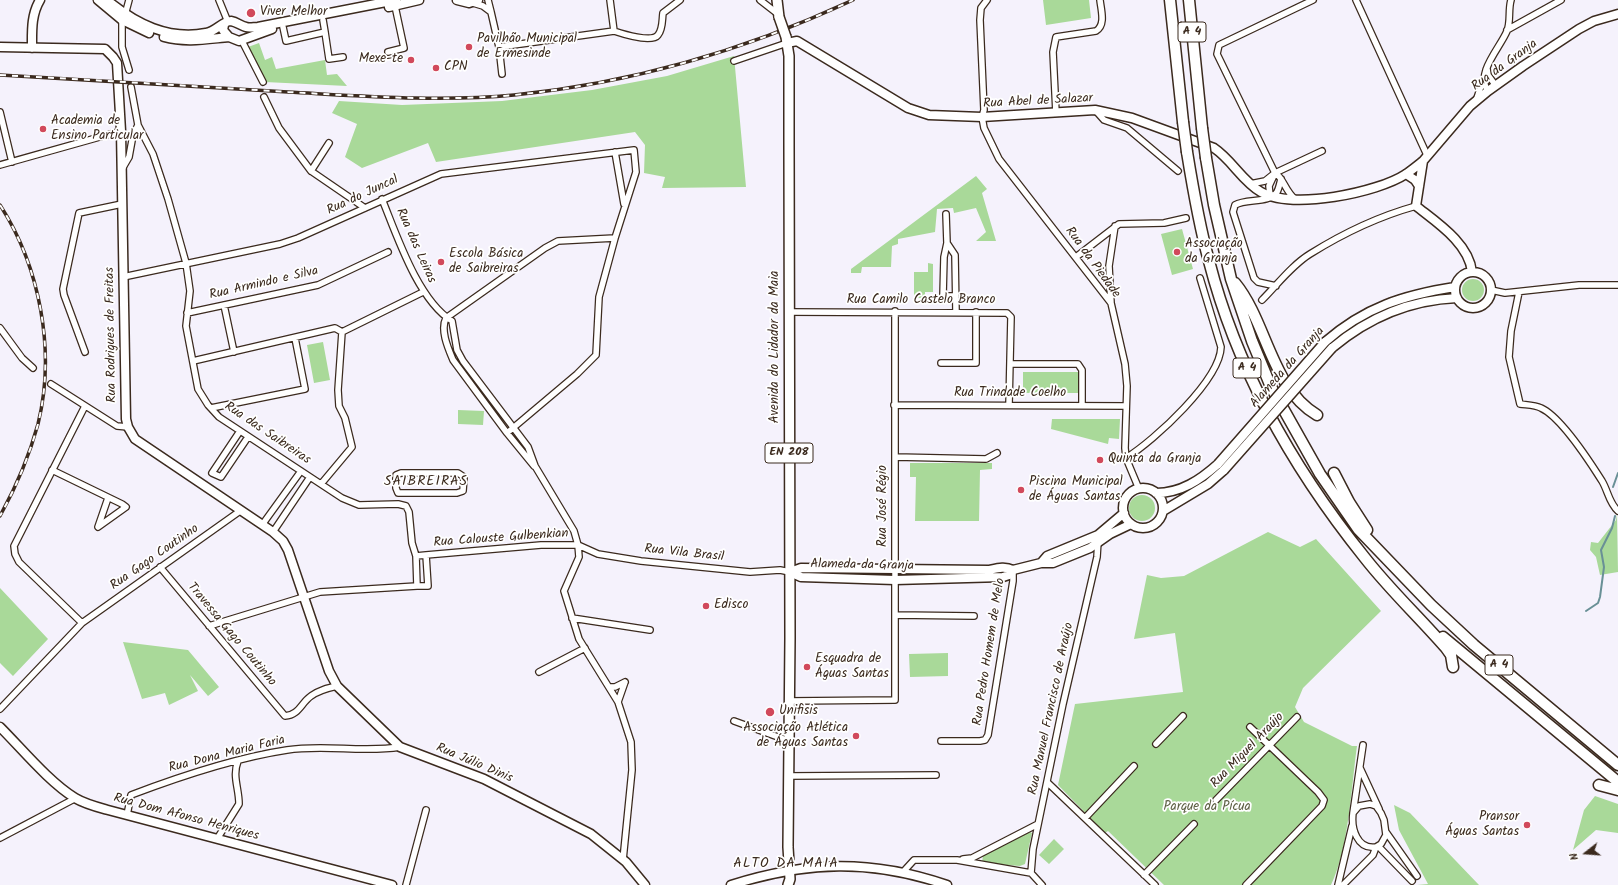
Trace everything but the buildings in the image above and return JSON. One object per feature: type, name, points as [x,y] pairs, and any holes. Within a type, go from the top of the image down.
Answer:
[{"type":"highway","name":"A 4","points":[[1170,0],[1187,152],[1196,210],[1209,263],[1226,315],[1252,379],[1287,446],[1318,495],[1370,564],[1421,620],[1618,782]]},
{"type":"highway","name":"A 4","points":[[1189,0],[1206,158],[1214,205],[1231,279],[1258,357],[1271,387],[1295,430],[1320,474],[1348,515],[1386,558],[1431,605],[1474,645],[1618,765]]},
{"type":"highway","points":[[1231,279],[1246,296],[1269,349],[1294,397],[1305,409],[1317,416]]},
{"type":"highway","points":[[1334,473],[1349,502],[1386,558]]},
{"type":"highway","points":[[1421,620],[1446,648],[1453,667]]},
{"type":"highway","points":[[1599,785],[1618,790]]},
{"type":"main road","name":"EN 208","points":[[777,0],[779,16]]},
{"type":"main road","name":"Avenida do Lidador da Maia","points":[[779,16],[786,40],[789,64],[790,572],[788,847],[790,869]]},
{"type":"main road","name":"EN 208","points":[[788,885],[790,879],[790,869]]},
{"type":"street","points":[[32,48],[32,21],[35,8],[40,0]]},
{"type":"street","points":[[98,0],[124,17],[159,31],[176,35],[208,33],[226,23],[238,23],[245,27],[258,27],[420,0]]},
{"type":"street","points":[[107,0],[138,29],[176,40],[229,37],[244,40],[265,31],[323,20],[396,3]]},
{"type":"street","points":[[129,0],[124,17],[122,47],[129,70]]},
{"type":"street","points":[[219,0],[226,23],[223,30],[229,37]]},
{"type":"street","points":[[457,0],[475,2],[484,6],[491,12]]},
{"type":"street","points":[[488,0],[499,47],[502,74]]},
{"type":"street","points":[[610,0],[614,31]]},
{"type":"street","points":[[499,47],[614,31],[652,39],[658,36],[662,27],[663,13],[680,0]]},
{"type":"street","points":[[760,0],[779,16]]},
{"type":"street","points":[[982,117],[984,110],[980,20],[981,8],[987,0]]},
{"type":"street","points":[[1056,112],[1053,52],[1056,37],[1096,31],[1100,29],[1102,25],[1100,0]]},
{"type":"street","points":[[1295,199],[1287,192],[1282,179],[1275,173],[1217,54],[1219,45],[1313,0]]},
{"type":"street","points":[[1356,0],[1425,158],[1417,183]]},
{"type":"street","points":[[1476,102],[1487,69],[1508,30],[1511,0]]},
{"type":"street","points":[[1508,30],[1561,0]]},
{"type":"street","points":[[388,52],[404,48],[396,3]]},
{"type":"street","name":"Rua da Granja","points":[[1411,170],[1425,158],[1476,102],[1488,91],[1579,29],[1594,21],[1618,14]]},
{"type":"street","points":[[323,20],[329,59],[342,57]]},
{"type":"street","points":[[244,40],[248,32],[245,27]]},
{"type":"street","points":[[283,27],[286,41],[325,32]]},
{"type":"street","points":[[244,40],[263,82]]},
{"type":"street","points":[[734,60],[786,40]]},
{"type":"street","name":"Rua Abel de Salazar","points":[[786,40],[797,41],[908,108],[929,115],[982,117],[1095,110],[1132,118],[1208,145],[1221,153],[1250,184],[1270,196],[1295,199],[1331,198],[1380,186],[1411,170]]},
{"type":"street","name":"Rua Rodrigues de Freitas","points":[[0,47],[105,49],[113,56],[119,71],[123,277],[128,427]]},
{"type":"street","points":[[1487,69],[1488,74],[1496,86]]},
{"type":"street","points":[[1484,76],[1485,87],[1488,91]]},
{"type":"street","points":[[122,169],[129,157],[133,135],[138,125],[131,87]]},
{"type":"street","points":[[264,97],[279,128],[312,171],[366,208]]},
{"type":"street","points":[[1095,110],[1104,120],[1127,128],[1178,171]]},
{"type":"street","points":[[0,113],[12,162]]},
{"type":"street","name":"Rua da Piedade","points":[[982,117],[984,128],[999,159],[1111,303],[1125,364],[1126,458],[1139,489]]},
{"type":"street","name":"Rua das Saibreiras","points":[[138,125],[153,154],[168,199],[186,263],[190,291],[186,326],[198,389],[219,417],[342,498],[359,505],[395,504]]},
{"type":"street","points":[[0,165],[121,131]]},
{"type":"street","points":[[312,171],[328,143]]},
{"type":"street","name":"Rua do Juncal","points":[[123,277],[280,244],[366,208],[382,199],[441,174],[634,150],[636,172],[625,206]]},
{"type":"street","points":[[1250,184],[1265,181],[1275,173],[1322,151]]},
{"type":"street","points":[[507,433],[577,374],[596,355],[599,297],[625,206],[615,152]]},
{"type":"street","points":[[1411,170],[1417,183]]},
{"type":"street","points":[[1411,170],[1418,173],[1416,206]]},
{"type":"street","points":[[1270,196],[1269,186],[1275,173]]},
{"type":"street","points":[[1276,286],[1258,282],[1254,278],[1233,212],[1235,205],[1242,200],[1262,201],[1277,192],[1282,179]]},
{"type":"street","name":"Rua das Leiras","points":[[382,199],[423,292],[446,318],[452,321],[457,350],[463,361],[528,447],[534,466]]},
{"type":"street","points":[[85,352],[63,289],[79,213],[122,204]]},
{"type":"street","points":[[1416,206],[1447,230],[1461,247],[1471,264],[1472,272]]},
{"type":"street","points":[[1262,300],[1310,254],[1369,223],[1416,206]]},
{"type":"street","points":[[946,214],[947,243],[944,257],[943,296],[956,296]]},
{"type":"street","points":[[1076,257],[1119,224],[1164,223],[1186,218]]},
{"type":"street","points":[[1111,303],[1109,266],[1115,226]]},
{"type":"street","points":[[446,318],[545,248],[558,241],[615,238]]},
{"type":"street","points":[[947,243],[956,256],[956,312]]},
{"type":"street","name":"Rua Armindo e Silva","points":[[187,313],[318,285],[388,252]]},
{"type":"street","points":[[1472,272],[1483,275],[1488,279],[1491,290],[1487,301],[1477,308],[1465,307],[1457,298],[1455,287],[1461,276],[1472,272]]},
{"type":"street","points":[[1126,458],[1166,426],[1191,402],[1220,358],[1221,347],[1200,278]]},
{"type":"street","points":[[1491,290],[1505,293],[1579,285],[1618,285]]},
{"type":"street","name":"Alameda da Granja","points":[[1139,489],[1145,488],[1156,493],[1170,493],[1201,478],[1218,464],[1325,342],[1361,316],[1384,304],[1413,294],[1455,287]]},
{"type":"street","points":[[342,332],[423,292]]},
{"type":"street","points":[[1519,292],[1511,331],[1508,357],[1520,404],[1540,407],[1549,413],[1568,433],[1603,483],[1612,506],[1618,511]]},
{"type":"street","name":"Alameda da Granja","points":[[790,572],[801,568],[989,570],[1009,568],[1013,570],[1041,563],[1053,563],[1098,543],[1110,534],[1131,524],[1144,528],[1151,526],[1156,523],[1163,511],[1170,505],[1208,484],[1224,470],[1332,348],[1366,323],[1387,312],[1425,301],[1457,298]]},
{"type":"street","points":[[224,305],[234,352]]},
{"type":"street","name":"Rua Camilo Castelo Branco","points":[[790,312],[1007,312],[1011,317],[1009,405]]},
{"type":"street","name":"Rua José Régio","points":[[789,700],[895,700],[895,312]]},
{"type":"street","points":[[941,363],[976,363],[976,312]]},
{"type":"street","name":"Rua das Leiras","points":[[446,318],[444,323],[450,352],[507,433],[534,466],[574,531],[578,545]]},
{"type":"street","points":[[0,328],[22,358],[33,368]]},
{"type":"street","points":[[193,361],[335,328],[342,332]]},
{"type":"street","points":[[321,484],[352,447],[345,418],[339,406],[338,390],[342,332]]},
{"type":"street","points":[[211,408],[305,389],[295,338]]},
{"type":"street","points":[[450,352],[457,350]]},
{"type":"street","points":[[1010,364],[1078,364],[1082,370],[1082,406]]},
{"type":"street","points":[[51,384],[117,426],[128,427],[135,439],[273,532],[283,541],[288,550],[304,596]]},
{"type":"street","points":[[488,407],[494,403]]},
{"type":"street","name":"Rua Trindade Coelho","points":[[894,405],[1126,406]]},
{"type":"street","points":[[82,623],[19,562],[14,554],[14,546],[85,406]]},
{"type":"street","points":[[240,431],[212,473],[221,477],[248,437]]},
{"type":"street","points":[[895,457],[986,459],[997,453]]},
{"type":"street","points":[[52,470],[108,498],[126,507],[98,527],[108,498]]},
{"type":"street","points":[[262,525],[301,471]]},
{"type":"street","points":[[398,493],[457,493],[463,491],[464,477],[458,474],[401,473],[396,475],[395,480],[398,493],[395,504],[406,506],[409,512],[412,543],[416,556]]},
{"type":"street","points":[[273,532],[310,477]]},
{"type":"street","points":[[1131,524],[1124,513],[1125,501],[1133,491],[1139,489]]},
{"type":"street","points":[[1156,493],[1163,504],[1163,511]]},
{"type":"street","name":"Rua Gago Coutinho","points":[[0,709],[82,623],[240,511]]},
{"type":"street","name":"Alameda da Granja","points":[[1041,563],[1047,556],[1098,534],[1124,513]]},
{"type":"street","name":"Rua Manuel Francisco de Araújo","points":[[1031,873],[1033,849],[1048,783],[1063,704],[1097,557],[1098,534]]},
{"type":"street","name":"Rua Calouste Gulbenkian","points":[[426,555],[428,586],[417,586],[416,556],[426,555],[541,545],[578,545]]},
{"type":"street","points":[[578,545],[579,557],[564,591],[579,639],[618,702],[630,742],[633,760],[623,860]]},
{"type":"street","name":"Rua Vila Brasil","points":[[578,545],[598,554],[641,561],[750,572],[780,570],[790,572]]},
{"type":"street","name":"Travessa Gago Coutinho","points":[[160,567],[285,716],[292,716],[297,713],[305,700],[313,694],[337,686]]},
{"type":"street","name":"Alameda da Granja","points":[[790,572],[801,577],[895,580],[1003,577],[1009,575],[1013,570]]},
{"type":"street","name":"Rua Pedro Homem de Melo","points":[[941,741],[980,741],[984,740],[988,735],[1013,581],[1013,570]]},
{"type":"street","points":[[209,626],[320,592],[417,586]]},
{"type":"street","name":"Rua Júlio Dinis","points":[[304,596],[329,671],[337,686],[400,747],[484,779],[591,834],[623,860],[645,885]]},
{"type":"street","points":[[895,615],[974,616]]},
{"type":"street","points":[[572,618],[650,630]]},
{"type":"street","points":[[539,672],[585,648]]},
{"type":"street","points":[[610,687],[616,687],[625,682],[618,702]]},
{"type":"street","points":[[1156,744],[1183,716]]},
{"type":"street","name":"Rua Miguel Araújo","points":[[1216,800],[1296,717]]},
{"type":"street","points":[[734,721],[789,740]]},
{"type":"street","name":"Rua Dom Afonso Henriques","points":[[0,727],[60,787],[76,798],[126,815],[392,885]]},
{"type":"street","points":[[1246,885],[1322,806],[1324,800],[1318,792],[1250,727]]},
{"type":"street","points":[[1338,885],[1352,826],[1363,745]]},
{"type":"street","name":"Rua Dona Maria Faria","points":[[126,815],[131,795],[173,780],[238,761],[287,750],[336,747],[385,749],[400,747]]},
{"type":"street","points":[[217,839],[239,804],[235,779],[235,769],[238,761]]},
{"type":"street","points":[[1085,818],[1134,766]]},
{"type":"street","points":[[1343,885],[1373,855],[1377,846],[1384,840],[1386,832],[1384,820],[1378,804],[1364,780],[1360,768]]},
{"type":"street","points":[[789,776],[936,775]]},
{"type":"street","points":[[1048,783],[1155,885]]},
{"type":"street","points":[[0,838],[76,798]]},
{"type":"street","points":[[1353,813],[1359,806],[1366,804],[1376,806],[1380,811]]},
{"type":"street","points":[[406,885],[426,810]]},
{"type":"street","points":[[904,872],[914,860],[957,860],[972,858],[1038,824]]},
{"type":"street","points":[[1144,875],[1194,824]]},
{"type":"street","points":[[1352,826],[1355,834],[1362,844],[1368,847],[1377,846]]},
{"type":"street","points":[[1386,832],[1416,876]]},
{"type":"street","points":[[1377,846],[1412,881]]},
{"type":"street","points":[[957,860],[1031,873],[1042,885]]},
{"type":"street","points":[[731,885],[790,869],[842,866],[904,872],[947,885]]},
{"type":"green space","points":[[1043,0],[1089,0],[1091,18],[1046,25]]},
{"type":"green space","points":[[259,43],[265,60],[272,57],[276,69],[325,60],[327,75],[337,74],[347,86],[265,82],[248,47]]},
{"type":"green space","points":[[734,56],[746,187],[662,188],[665,177],[644,173],[645,145],[635,132],[436,162],[428,143],[362,168],[345,157],[357,124],[332,113],[339,101],[402,105],[502,101],[592,90],[667,76]]},
{"type":"green space","points":[[976,176],[987,189],[982,193],[996,241],[976,241],[986,232],[976,208],[954,213],[953,208],[937,209],[935,232],[898,239],[898,244],[892,246],[891,267],[862,267],[861,273],[851,273],[851,269]]},
{"type":"green space","name":"Associação da Granja","points":[[1182,229],[1193,269],[1172,275],[1161,234]]},
{"type":"green space","points":[[928,263],[933,264],[933,292],[925,292],[925,298],[914,298],[914,272],[928,272]]},
{"type":"green space","points":[[1473,279],[1481,282],[1484,290],[1481,298],[1473,301],[1465,298],[1462,290],[1465,282]]},
{"type":"green space","points":[[323,342],[330,380],[314,383],[307,345]]},
{"type":"green space","points":[[1023,372],[1079,372],[1079,393],[1023,393]]},
{"type":"green space","points":[[458,410],[484,411],[483,425],[458,424]]},
{"type":"green space","points":[[1052,419],[1120,419],[1119,439],[1109,438],[1108,444],[1051,429]]},
{"type":"green space","points":[[910,463],[992,463],[992,469],[980,470],[979,521],[915,521],[916,477],[910,477]]},
{"type":"green space","points":[[1142,495],[1151,499],[1155,508],[1151,517],[1142,521],[1133,517],[1129,508],[1133,499]]},
{"type":"green space","points":[[1617,514],[1618,572],[1600,575],[1596,557],[1590,550],[1591,542],[1598,543],[1616,520]]},
{"type":"green space","name":"Parque da Pícua","points":[[1268,532],[1300,547],[1316,539],[1381,611],[1303,688],[1295,707],[1304,722],[1352,746],[1357,746],[1346,836],[1337,870],[1331,885],[1164,885],[1108,831],[1105,833],[1058,785],[1075,704],[1183,692],[1175,633],[1134,639],[1147,575],[1161,578],[1184,576]]},
{"type":"green space","points":[[0,588],[48,639],[13,676],[0,663]]},
{"type":"green space","points":[[123,642],[188,650],[219,687],[208,696],[190,675],[198,691],[169,705],[165,693],[142,699]]},
{"type":"green space","points":[[948,653],[948,676],[910,677],[909,654]]},
{"type":"green space","points":[[1595,796],[1618,804],[1618,833],[1596,830],[1573,850],[1584,810]]},
{"type":"green space","points":[[1394,805],[1410,813],[1479,885],[1417,885],[1428,884],[1399,830]]},
{"type":"green space","points":[[1030,832],[1032,833],[1025,864],[1020,866],[982,863],[983,855]]},
{"type":"green space","points":[[1054,839],[1064,849],[1049,864],[1039,855]]},
{"type":"waterway","points":[[1613,487],[1618,473]]},
{"type":"waterway","points":[[1586,611],[1598,603],[1600,597],[1604,567],[1601,550],[1612,528],[1615,516]]},
{"type":"railway","points":[[0,75],[373,97],[458,98],[514,95],[558,90],[602,82],[688,62],[772,34],[853,0]]},
{"type":"railway","points":[[0,205],[14,229],[34,282],[41,310],[45,368],[43,396],[38,424],[31,448],[22,472],[0,516]]},
{"type":"place","name":"Viver Melhor","points":[[251,13]]},
{"type":"place","name":"Pavilhão Municipal de Ermesinde","points":[[469,47]]},
{"type":"place","name":"Mexe-te","points":[[411,60]]},
{"type":"place","name":"CPN","points":[[436,68]]},
{"type":"place","name":"Academia de Ensino Particular","points":[[43,129]]},
{"type":"place","name":"Associação da Granja","points":[[1177,252]]},
{"type":"place","name":"Escola Básica de Saibreiras","points":[[441,262]]},
{"type":"place","name":"Quinta da Granja","points":[[1100,460]]},
{"type":"place","name":"Piscina Municipal de Águas Santas","points":[[1021,490]]},
{"type":"place","name":"Edisco","points":[[706,606]]},
{"type":"place","name":"Esquadra de Águas Santas","points":[[807,667]]},
{"type":"place","name":"Unifisis","points":[[770,712]]},
{"type":"place","name":"Associação Atlética de Águas Santas","points":[[856,736]]},
{"type":"place","name":"Pransor Águas Santas","points":[[1527,825]]},
{"type":"district","name":"SAIBREIRAS","points":[[426,483]]},
{"type":"district","name":"ALTO DA MAIA","points":[[786,865]]}]
